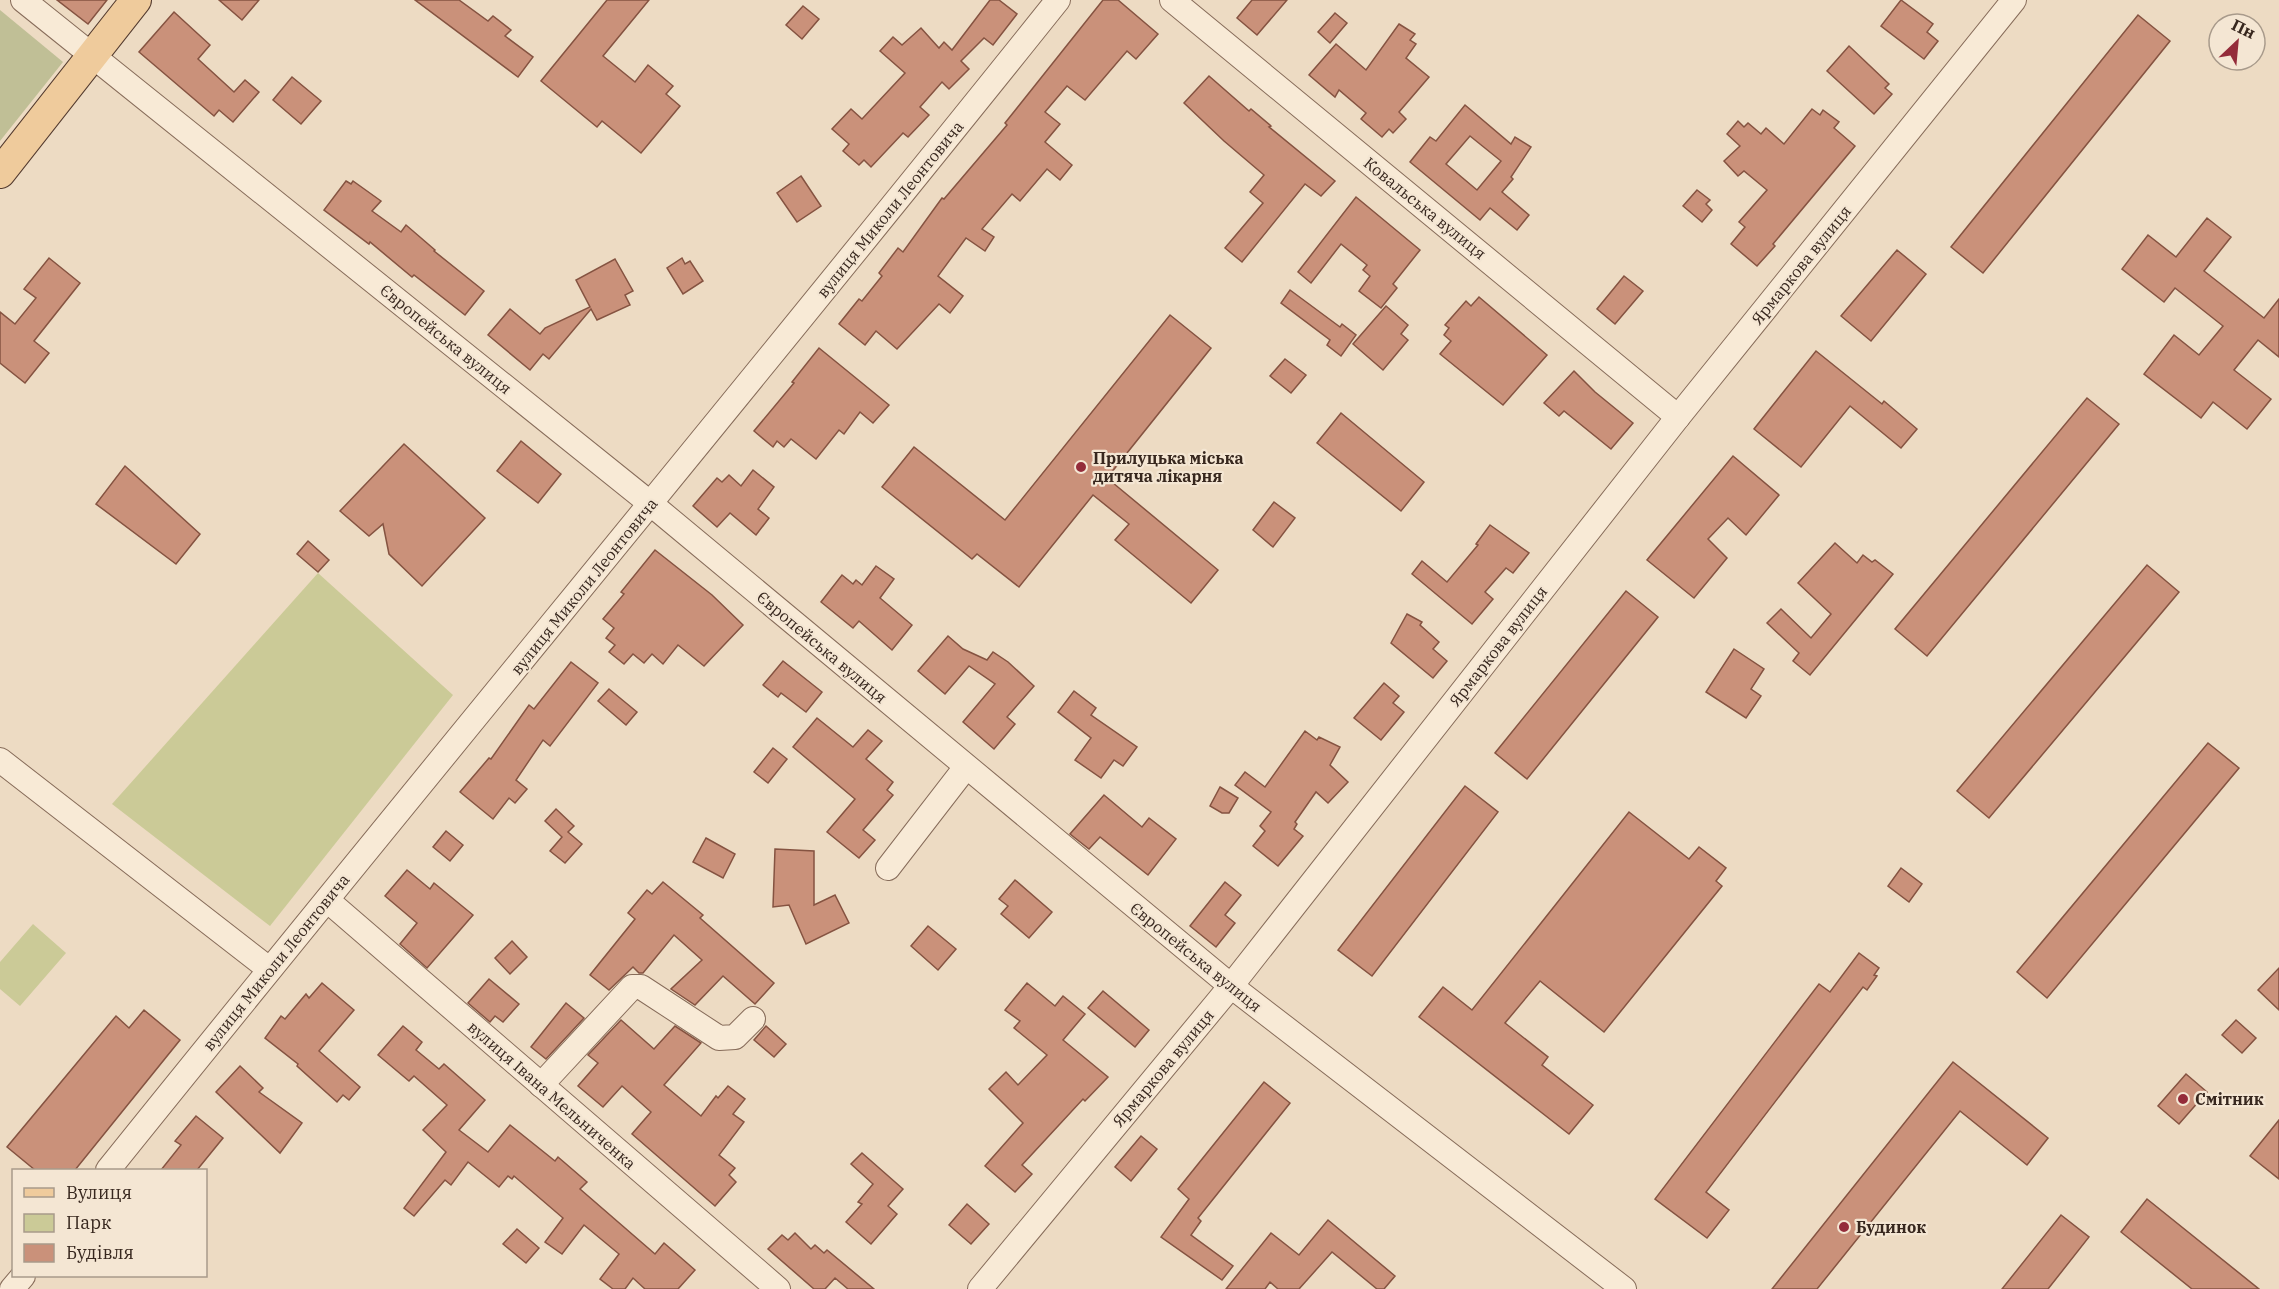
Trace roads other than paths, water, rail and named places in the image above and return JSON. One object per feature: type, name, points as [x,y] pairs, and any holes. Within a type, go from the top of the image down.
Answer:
[{"type":"main road","points":[[0,173],[136,0]]},
{"type":"street","name":"Європейська вулиця","points":[[23,0],[651,504],[1231,986],[1624,1289]]},
{"type":"street","name":"вулиця Миколи Леонтовича","points":[[109,1169],[1058,0]]},
{"type":"street","name":"Ковальська вулиця","points":[[1172,0],[1678,417]]},
{"type":"street","name":"Ярмаркова вулиця","points":[[980,1289],[1231,986],[1678,417],[2014,0]]},
{"type":"street","points":[[0,760],[269,969]]},
{"type":"street","points":[[888,868],[966,767]]},
{"type":"street","name":"вулиця Івана Мельниченка","points":[[327,900],[778,1289]]},
{"type":"street","points":[[541,1085],[632,987],[640,987],[719,1038],[735,1037],[753,1019]]},
{"type":"street","points":[[12,1289],[21,1277]]},
{"type":"place","name":"Прилуцька міська дитяча лікарня","points":[[1081,467]]},
{"type":"place","name":"Смітник","points":[[2183,1099]]},
{"type":"place","name":"Будинок","points":[[1844,1227]]}]
